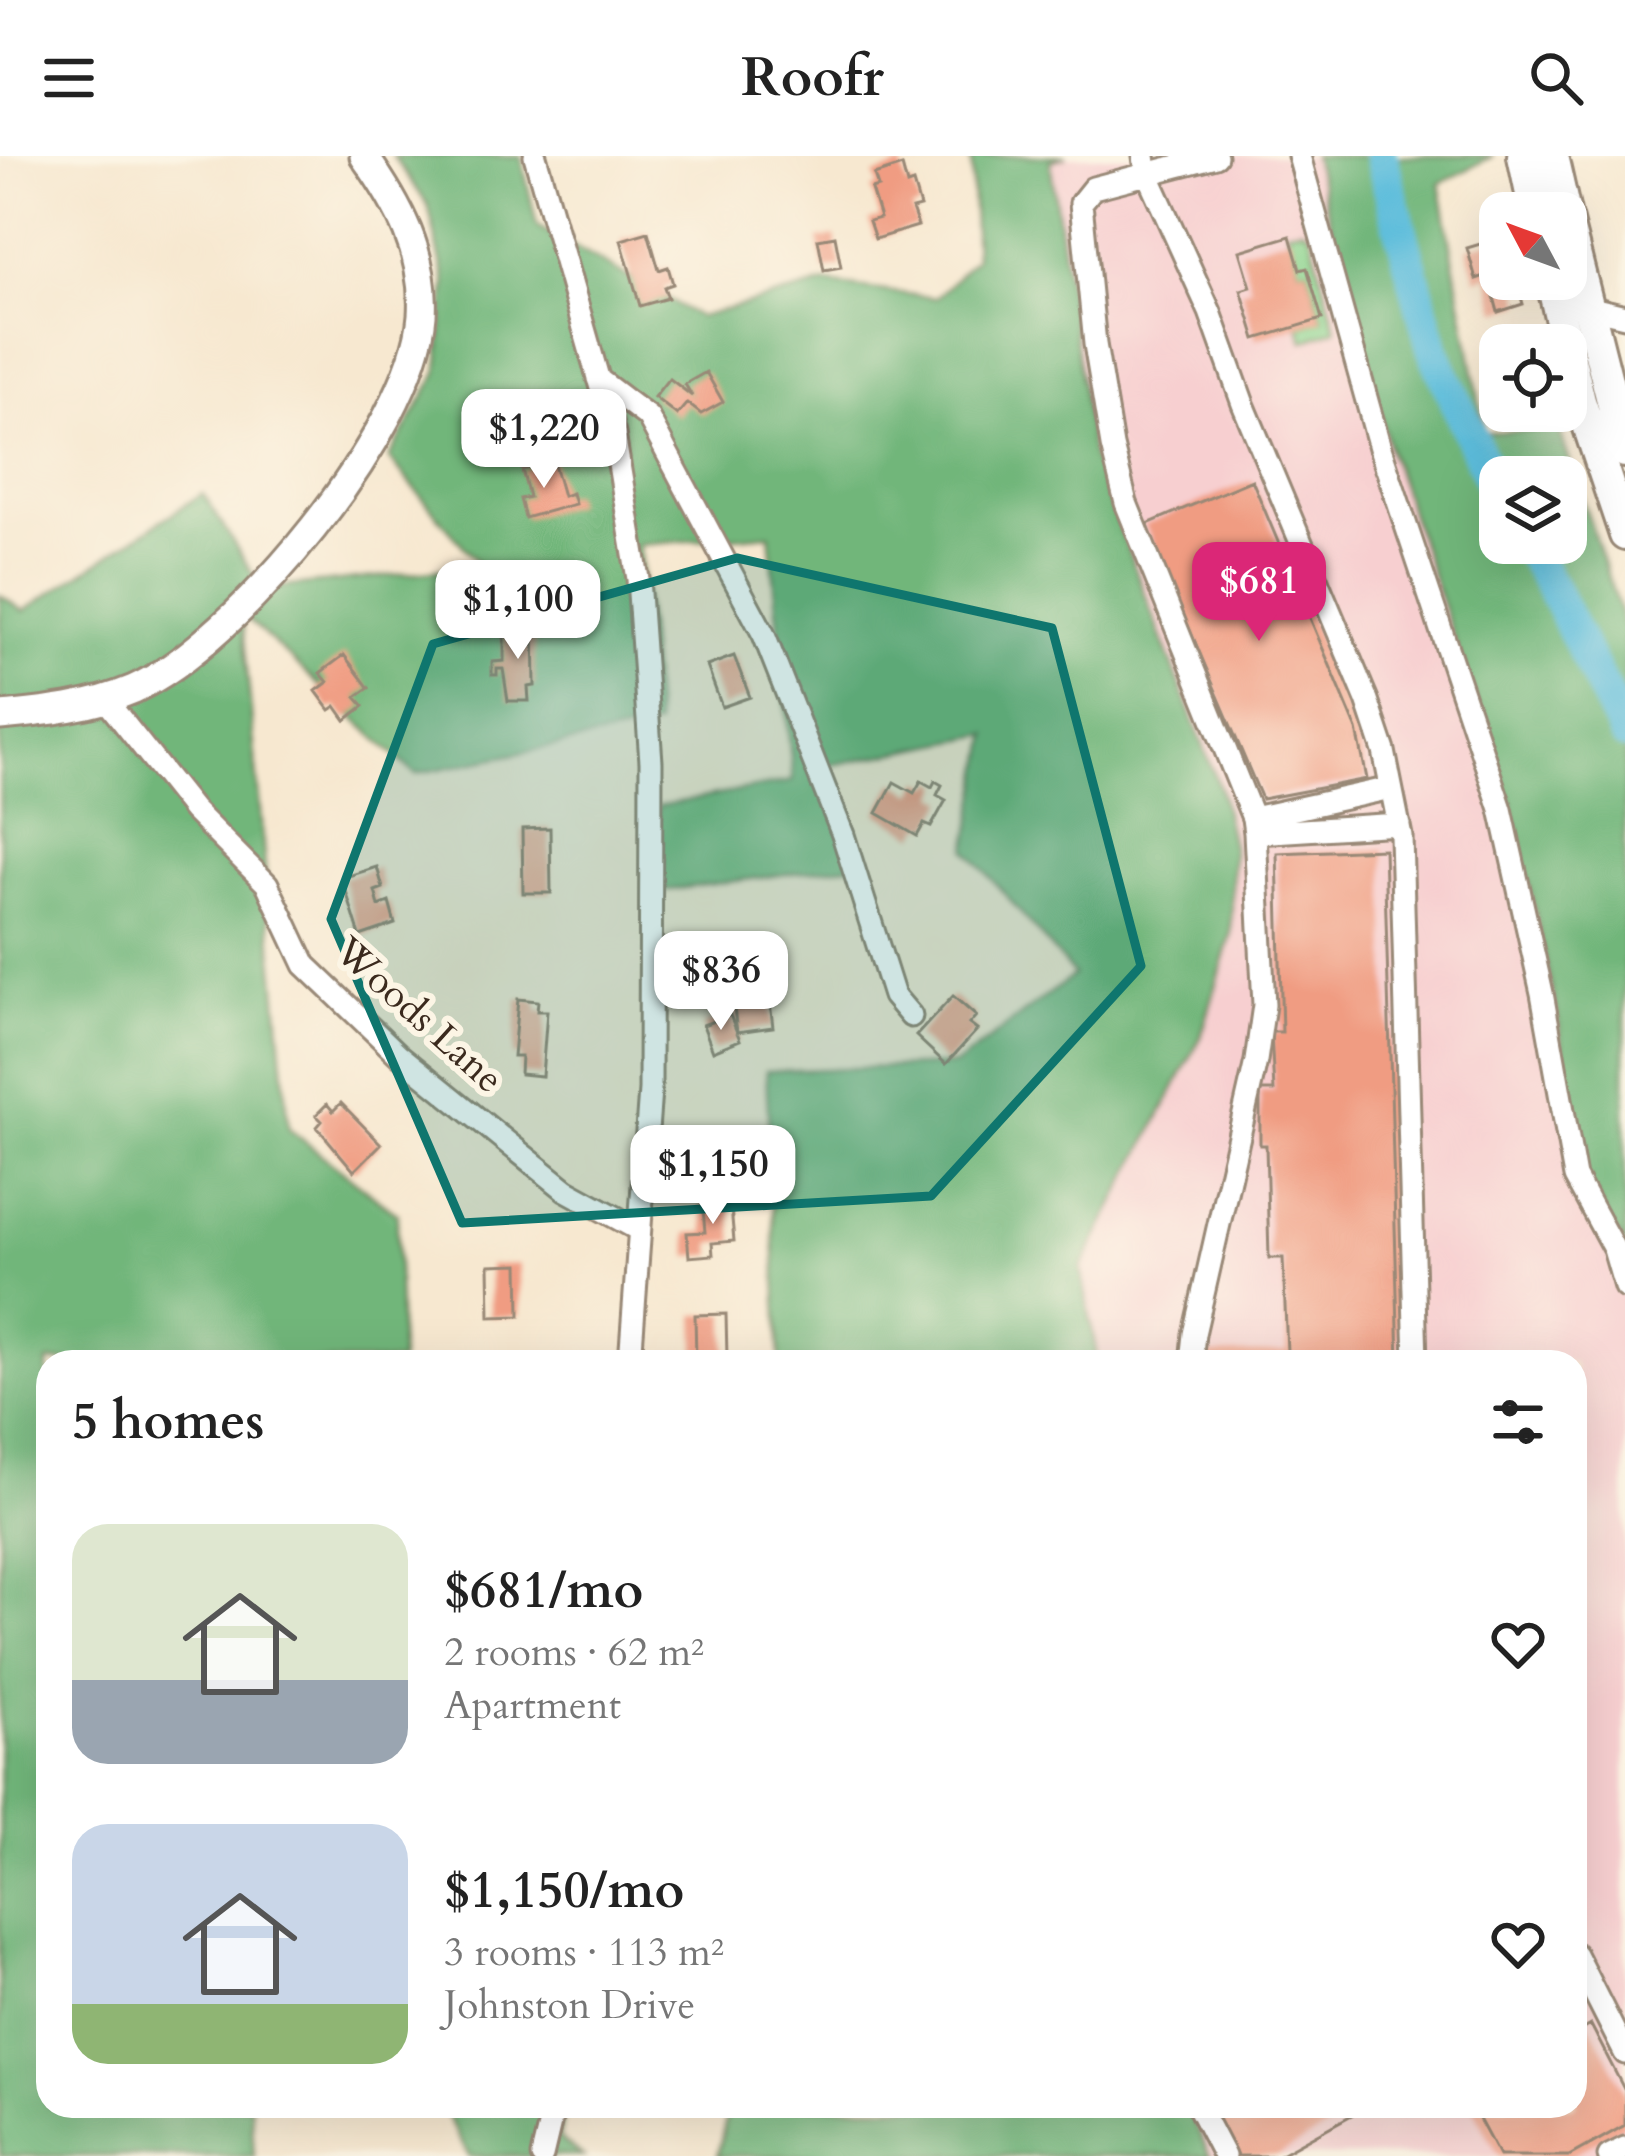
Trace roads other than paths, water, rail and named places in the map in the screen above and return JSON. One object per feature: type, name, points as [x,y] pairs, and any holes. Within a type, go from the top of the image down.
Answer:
[{"type":"highway","points":[[1523,156],[1531,192]]},
{"type":"highway","points":[[1552,156],[1560,192]]},
{"type":"highway","points":[[1556,300],[1580,401],[1625,535]]},
{"type":"highway","points":[[1585,300],[1616,383],[1625,452]]},
{"type":"main road","points":[[0,716],[49,712],[105,699],[137,688],[175,663],[251,597],[364,460],[395,405],[422,315],[419,273],[394,195],[364,156]]},
{"type":"street","points":[[535,156],[624,480],[638,579],[651,763],[650,1090],[631,1350]]},
{"type":"street","points":[[1194,1350],[1264,1005],[1254,826],[1126,503],[1095,344],[1081,203],[1093,188],[1140,161],[1216,156]]},
{"type":"street","points":[[1299,156],[1380,448],[1501,809],[1542,993],[1575,1177],[1614,1249],[1625,1287]]},
{"type":"street","points":[[1140,161],[1210,312],[1384,752],[1399,824],[1416,1350]]},
{"type":"street","points":[[1587,307],[1625,316]]},
{"type":"street","points":[[598,379],[648,417],[764,635],[843,835],[894,996],[911,1016]]},
{"type":"street","name":"Woods Lane","points":[[105,699],[193,810],[268,884],[305,965],[400,1055],[566,1190],[639,1230]]},
{"type":"street","points":[[1254,826],[1391,788]]},
{"type":"street","points":[[1254,826],[1399,824]]},
{"type":"street","points":[[1587,1976],[1623,2044]]},
{"type":"street","points":[[542,2156],[551,2118]]},
{"type":"street","points":[[1204,2118],[1224,2156]]},
{"type":"street","points":[[1609,2156],[1625,2148]]},
{"type":"waterway","points":[[1381,156],[1433,349],[1480,456]]},
{"type":"waterway","points":[[1538,564],[1625,734]]}]
